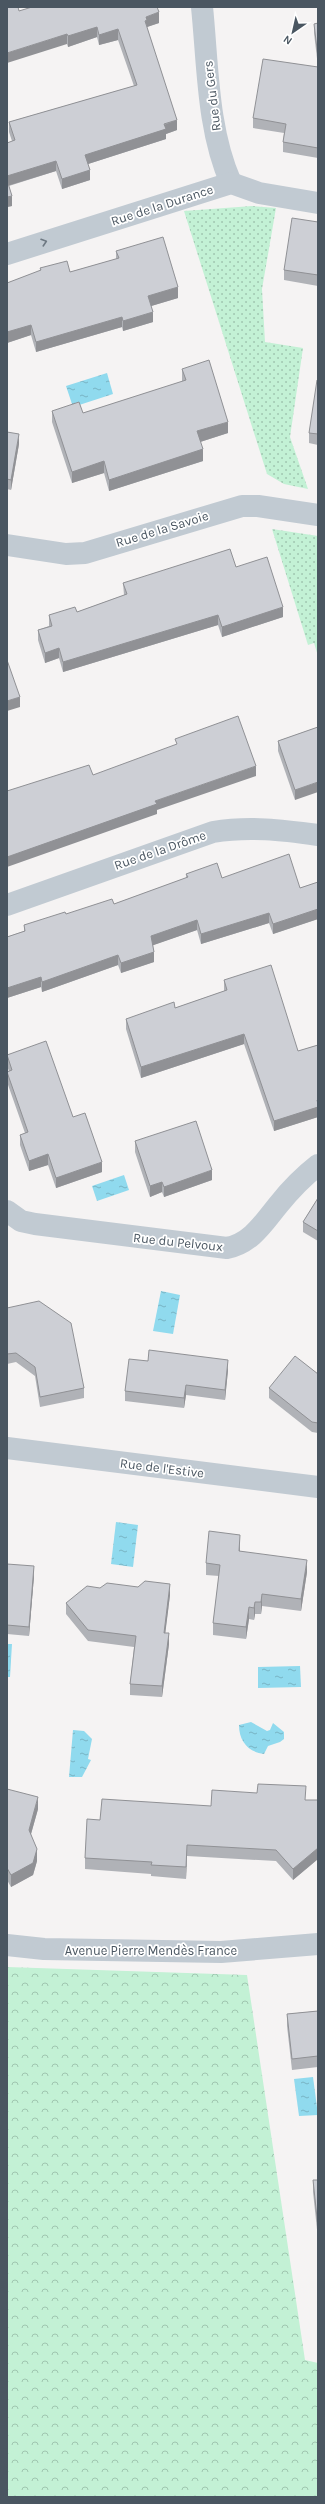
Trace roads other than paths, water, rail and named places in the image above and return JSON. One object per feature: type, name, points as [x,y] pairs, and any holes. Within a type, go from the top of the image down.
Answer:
[{"type":"street","name":"Rue du Gers","points":[[202,7],[215,129],[223,165],[231,183]]},
{"type":"street","name":"Rue de la Durance","points":[[7,254],[231,183],[259,193],[318,203]]},
{"type":"street","name":"Rue de la Savoie","points":[[7,545],[66,554],[86,552],[242,506],[258,506],[318,515]]},
{"type":"street","name":"Rue de la Drôme","points":[[7,905],[212,832],[257,828],[318,835]]},
{"type":"street","name":"Rue du Pelvoux","points":[[7,1211],[21,1221],[35,1224],[218,1249],[227,1248],[239,1244],[258,1231],[287,1194],[318,1164]]},
{"type":"street","name":"Rue de l'Estive","points":[[7,1448],[318,1487]]},
{"type":"street","name":"Avenue Pierre Mendès France","points":[[7,1945],[44,1949],[221,1952],[318,1944]]},
{"type":"water","points":[[107,373],[113,394],[73,407],[66,386]]},
{"type":"water","points":[[124,1175],[129,1190],[97,1201],[92,1186]]},
{"type":"water","points":[[161,1291],[180,1295],[173,1334],[153,1331]]},
{"type":"water","points":[[116,1522],[138,1525],[133,1567],[111,1564]]},
{"type":"water","points":[[7,1644],[12,1644],[10,1677],[7,1677]]},
{"type":"water","points":[[300,1666],[301,1687],[258,1688],[258,1667]]},
{"type":"water","points":[[251,1722],[267,1731],[270,1730],[273,1723],[284,1732],[284,1739],[268,1746],[264,1754],[253,1751],[243,1741],[239,1731],[239,1725]]},
{"type":"water","points":[[73,1730],[84,1731],[92,1739],[88,1759],[91,1760],[82,1777],[69,1777]]},
{"type":"water","points":[[313,2077],[318,2115],[299,2116],[294,2079]]}]
